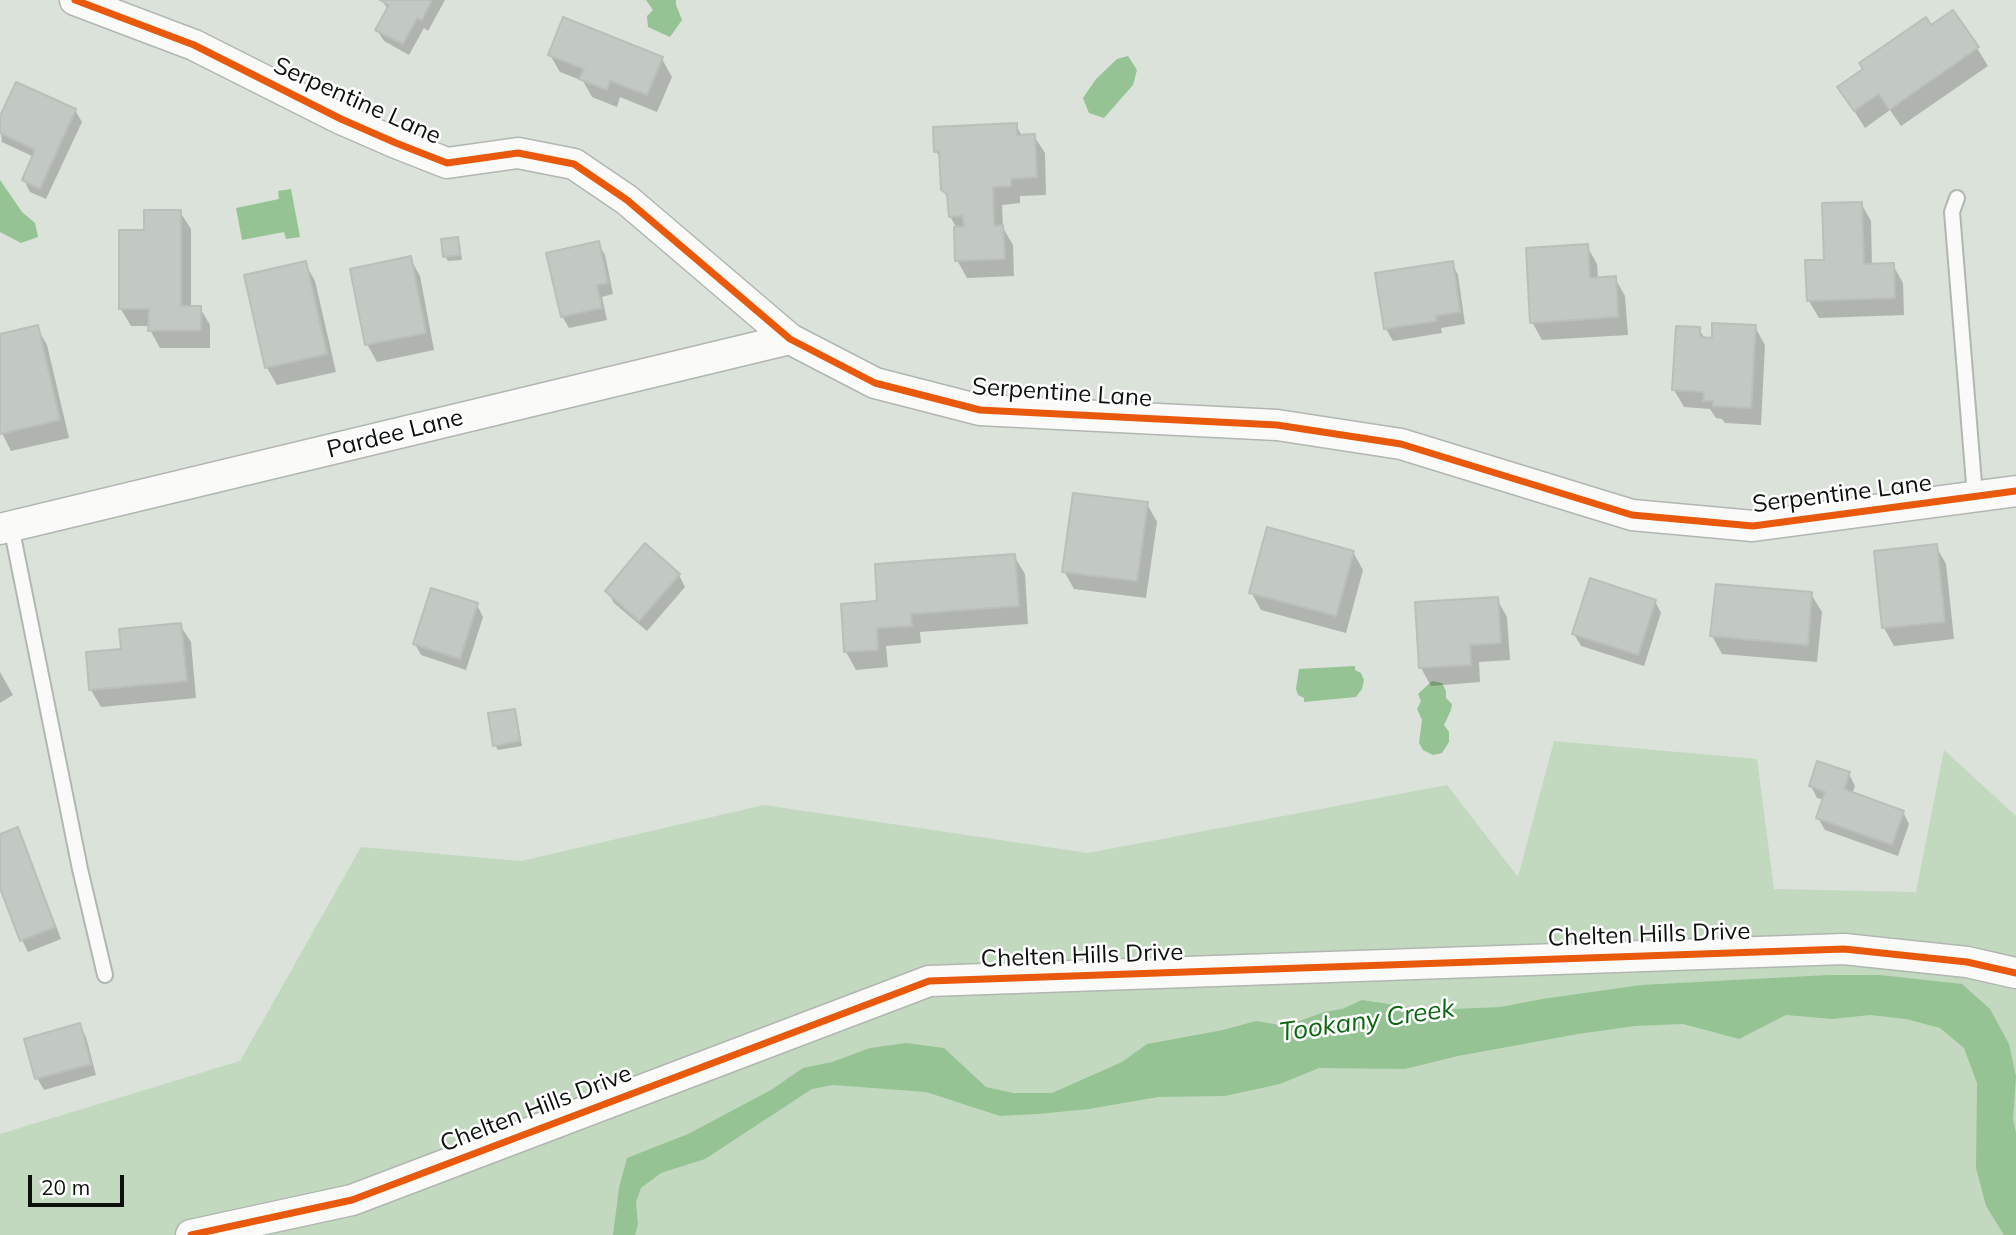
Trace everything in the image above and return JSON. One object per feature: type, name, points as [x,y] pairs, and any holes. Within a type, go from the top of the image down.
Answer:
[{"type":"street","name":"Serpentine Lane","points":[[75,0],[194,45],[341,119],[447,163],[518,153],[574,164],[627,200],[790,339],[875,383],[980,410],[1278,425],[1401,444],[1632,515],[1753,526],[2016,491]]},
{"type":"street","name":"Pardee Lane","points":[[5,527],[790,339]]},
{"type":"street","name":"Chelten Hills Drive","points":[[191,1235],[352,1200],[929,981],[1844,949],[1967,962],[2016,973]]},
{"type":"lane","points":[[1957,198],[1952,212],[1975,496]]},
{"type":"lane","points":[[5,527],[105,975]]},
{"type":"shaded area","points":[[1554,741],[1757,759],[1774,889],[1916,892],[1944,750],[2016,816],[2016,1235],[0,1235],[0,1134],[240,1061],[361,847],[521,861],[764,805],[1088,853],[1447,785],[1518,877]]},
{"type":"water","points":[[646,0],[676,0],[682,20],[670,37],[648,27],[647,16],[653,10]]},
{"type":"water","points":[[1128,56],[1137,70],[1133,85],[1104,118],[1089,113],[1083,98],[1096,79],[1117,59]]},
{"type":"water","points":[[0,180],[22,212],[35,223],[38,237],[21,243],[0,232]]},
{"type":"water","points":[[291,189],[300,237],[286,239],[284,232],[242,240],[236,208],[279,199],[278,191]]},
{"type":"water","points":[[1355,666],[1355,670],[1361,673],[1364,680],[1356,697],[1304,702],[1304,698],[1298,695],[1296,689],[1299,669]]},
{"type":"water","points":[[1432,681],[1442,683],[1446,698],[1452,704],[1444,725],[1449,732],[1449,742],[1442,753],[1433,755],[1423,750],[1419,743],[1422,720],[1417,709],[1421,701],[1418,694]]},
{"type":"water","name":"Tookany Creek","points":[[1828,975],[1880,975],[1962,984],[1990,1009],[2009,1044],[2016,1076],[2013,1119],[2016,1133],[2016,1235],[2004,1235],[1986,1206],[1976,1168],[1977,1083],[1964,1048],[1940,1028],[1906,1019],[1870,1015],[1832,1019],[1786,1015],[1739,1039],[1683,1024],[1635,1026],[1458,1056],[1405,1069],[1319,1068],[1280,1084],[1225,1096],[1158,1097],[1089,1109],[1038,1114],[1000,1116],[926,1092],[833,1085],[812,1089],[705,1159],[661,1173],[641,1188],[636,1202],[638,1224],[635,1235],[613,1235],[619,1188],[627,1158],[688,1134],[771,1090],[803,1068],[832,1062],[870,1048],[906,1043],[944,1048],[986,1087],[1013,1093],[1052,1093],[1122,1062],[1147,1044],[1256,1021],[1286,1026],[1362,1000],[1429,1010],[1501,1007],[1641,985]]},
{"type":"building","points":[[380,0],[432,0],[422,20],[417,18],[403,44],[375,30],[389,5]]},
{"type":"building","points":[[1953,10],[1979,47],[1889,110],[1879,94],[1854,111],[1837,87],[1863,69],[1859,63],[1926,17],[1931,25]]},
{"type":"building","points":[[563,17],[663,57],[647,95],[610,81],[607,90],[579,79],[584,69],[548,55]]},
{"type":"building","points":[[16,82],[76,109],[40,189],[22,180],[35,150],[0,133],[0,116]]},
{"type":"building","points":[[1017,123],[1017,135],[1035,134],[1037,177],[1011,179],[1011,186],[993,187],[994,226],[1003,225],[1005,259],[955,261],[954,227],[964,227],[963,216],[949,217],[947,194],[941,190],[939,151],[934,152],[933,127]]},
{"type":"building","points":[[1862,202],[1864,264],[1894,263],[1895,298],[1807,301],[1805,260],[1824,260],[1822,203]]},
{"type":"building","points":[[144,210],[181,210],[181,306],[201,306],[201,330],[148,331],[149,309],[119,309],[119,230],[144,230]]},
{"type":"building","points":[[458,237],[460,255],[443,257],[441,239]]},
{"type":"building","points":[[599,241],[608,283],[597,285],[602,308],[561,317],[546,253]]},
{"type":"building","points":[[1588,244],[1590,278],[1616,276],[1618,317],[1530,323],[1526,248]]},
{"type":"building","points":[[411,256],[426,333],[365,345],[350,269]]},
{"type":"building","points":[[306,261],[327,354],[265,368],[244,275]]},
{"type":"building","points":[[1453,261],[1460,312],[1436,316],[1437,321],[1384,329],[1375,273]]},
{"type":"building","points":[[1712,323],[1756,325],[1751,408],[1713,406],[1713,401],[1703,401],[1704,392],[1672,390],[1676,326],[1700,327],[1700,337],[1712,338]]},
{"type":"building","points":[[38,325],[60,420],[0,434],[0,334]]},
{"type":"building","points":[[1073,493],[1148,502],[1137,581],[1062,572]]},
{"type":"building","points":[[1267,527],[1354,551],[1336,616],[1249,593]]},
{"type":"building","points":[[645,543],[680,574],[639,621],[605,591]]},
{"type":"building","points":[[1937,544],[1945,622],[1882,628],[1874,551]]},
{"type":"building","points":[[1015,554],[1019,606],[911,614],[912,626],[877,628],[878,650],[844,652],[841,604],[877,601],[875,564]]},
{"type":"building","points":[[1590,578],[1656,600],[1638,655],[1572,634]]},
{"type":"building","points":[[1716,584],[1812,592],[1808,645],[1710,636]]},
{"type":"building","points":[[431,588],[478,603],[460,659],[413,644]]},
{"type":"building","points":[[1498,597],[1501,643],[1470,645],[1471,665],[1419,668],[1415,602]]},
{"type":"building","points":[[181,623],[187,681],[89,690],[86,652],[121,649],[119,629]]},
{"type":"building","points":[[515,709],[520,741],[493,746],[488,713]]},
{"type":"building","points":[[1817,761],[1850,772],[1844,789],[1904,811],[1892,845],[1816,818],[1825,792],[1809,786]]},
{"type":"building","points":[[18,827],[55,927],[20,941],[0,888],[0,834]]},
{"type":"building","points":[[80,1023],[91,1064],[35,1079],[24,1039]]},
{"type":"cycle path","points":[[75,0],[194,45],[341,119],[447,163],[518,153],[574,164],[627,200],[790,339],[875,383],[980,410],[1277,425],[1401,444],[1632,515],[1753,526],[2016,491]]},
{"type":"cycle path","points":[[191,1235],[352,1200],[929,981],[1844,949],[1967,962],[2016,973]]}]
